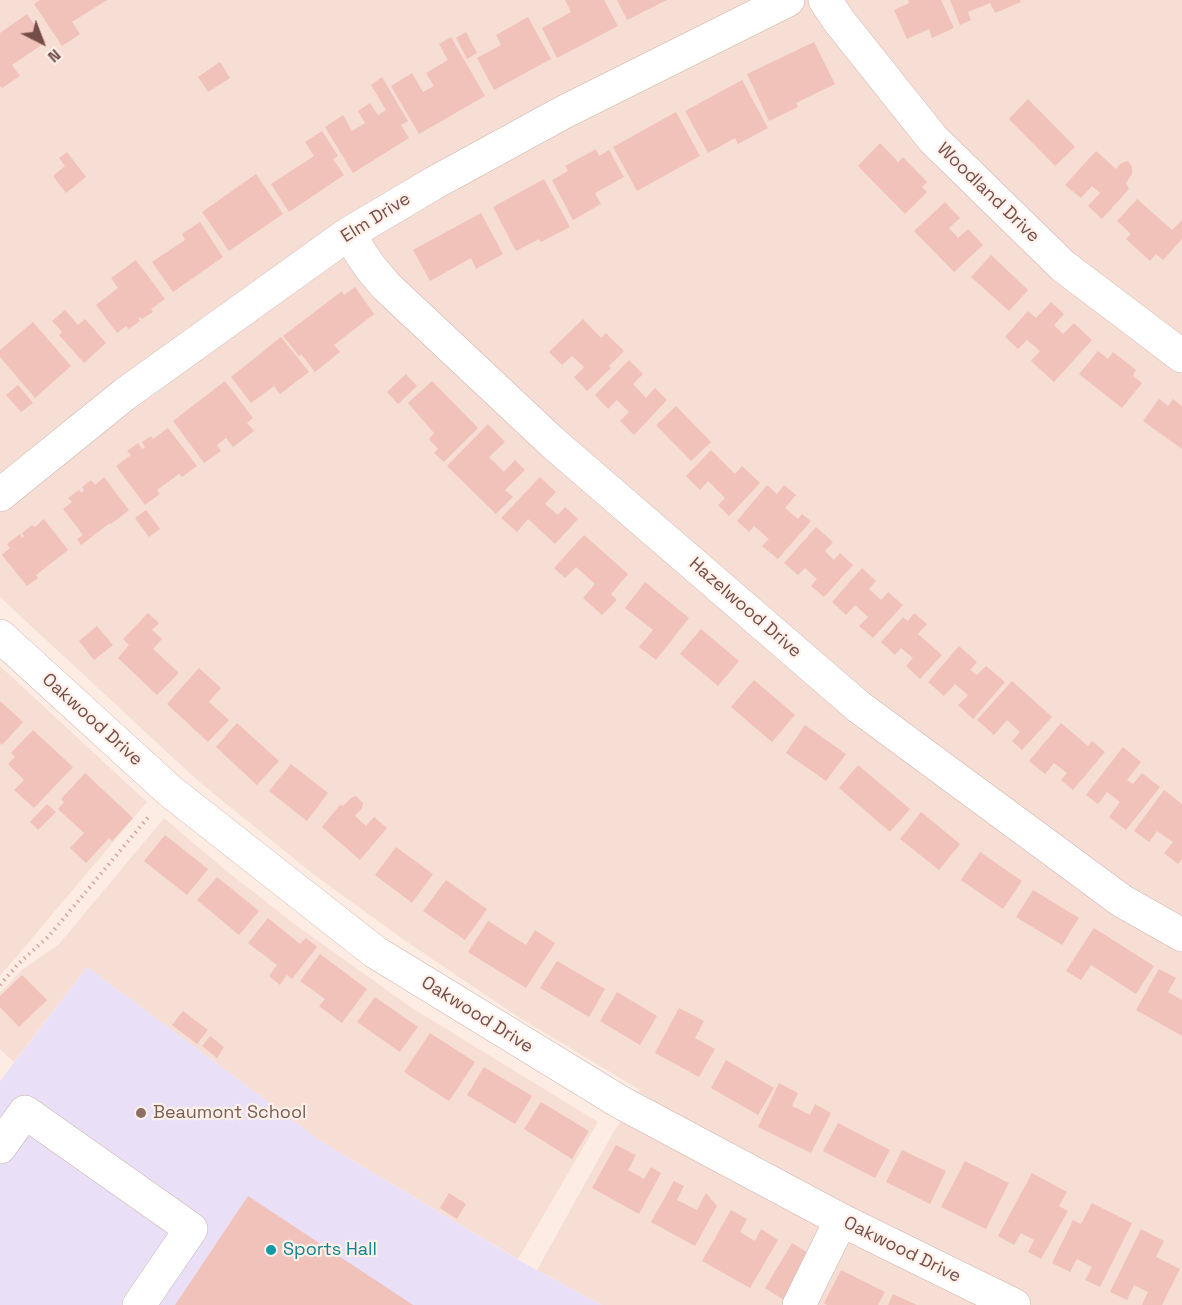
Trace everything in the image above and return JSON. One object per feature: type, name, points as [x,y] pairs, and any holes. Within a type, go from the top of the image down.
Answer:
[{"type":"street","name":"Elm Drive","points":[[0,495],[125,394],[348,234],[434,183],[564,112],[788,0]]},
{"type":"street","name":"Woodland Drive","points":[[825,0],[839,21],[933,139],[1063,266],[1182,356]]},
{"type":"street","name":"Hazelwood Drive","points":[[348,234],[386,286],[543,434],[859,707],[1122,901],[1182,934]]},
{"type":"street","name":"Oakwood Drive","points":[[0,636],[170,791],[375,952],[620,1102],[841,1220],[1014,1305]]},
{"type":"street","points":[[0,1147],[25,1112],[191,1229],[139,1305]]},
{"type":"street","points":[[799,1305],[841,1220]]},
{"type":"path","points":[[0,985],[18,963],[48,936],[170,791]]},
{"type":"shaded area","points":[[0,0],[1182,0],[1182,1305],[602,1305],[537,1270],[613,1133],[640,1090],[517,1016],[407,942],[313,874],[197,780],[0,597]]},
{"type":"shaded area","points":[[0,666],[147,802],[0,976]]},
{"type":"shaded area","points":[[164,818],[297,926],[412,1008],[598,1122],[518,1259],[325,1144],[87,967],[14,1062],[0,1049],[0,993],[22,970],[59,944]]},
{"type":"shaded area","name":"Beaumont School","points":[[87,967],[325,1144],[529,1266],[602,1305],[0,1305],[0,1081]]},
{"type":"building","points":[[40,0],[107,0],[72,22],[80,34],[62,46],[34,4]]},
{"type":"building","points":[[565,0],[604,0],[618,26],[557,58],[542,28],[571,12]]},
{"type":"building","points":[[617,0],[667,0],[627,20]]},
{"type":"building","points":[[909,0],[941,0],[954,28],[932,38],[929,29],[907,39],[894,10],[909,3]]},
{"type":"building","points":[[950,0],[1020,0],[1021,2],[995,13],[990,3],[968,12],[971,20],[960,25]]},
{"type":"building","points":[[27,14],[46,42],[12,65],[20,76],[2,88],[0,86],[0,33]]},
{"type":"building","points":[[528,17],[551,59],[494,90],[477,58],[501,45],[496,35]]},
{"type":"building","points":[[466,32],[477,53],[467,59],[456,38]]},
{"type":"building","points":[[451,37],[485,96],[419,134],[391,86],[412,73],[423,92],[434,86],[426,73],[448,60],[439,44]]},
{"type":"building","points":[[814,42],[835,84],[796,103],[798,107],[769,121],[747,74]]},
{"type":"building","points":[[220,62],[230,78],[208,92],[198,77]]},
{"type":"building","points":[[382,77],[408,121],[401,125],[409,138],[353,173],[325,127],[343,115],[352,131],[365,123],[358,111],[370,103],[378,115],[386,110],[371,85]]},
{"type":"building","points":[[742,80],[768,128],[738,144],[735,138],[708,153],[685,111]]},
{"type":"building","points":[[1028,99],[1075,147],[1055,166],[1009,119]]},
{"type":"building","points":[[676,112],[700,156],[637,191],[613,147]]},
{"type":"building","points":[[322,131],[338,156],[333,159],[344,175],[289,212],[271,184],[314,156],[305,142]]},
{"type":"building","points":[[880,143],[898,162],[903,157],[927,182],[922,187],[927,192],[905,214],[858,166]]},
{"type":"building","points":[[596,149],[599,156],[609,150],[624,177],[595,193],[601,204],[573,220],[552,180],[568,171],[565,166]]},
{"type":"building","points":[[1096,151],[1116,169],[1121,163],[1128,161],[1132,167],[1132,174],[1126,183],[1129,189],[1102,219],[1088,206],[1100,193],[1092,186],[1081,198],[1065,185]]},
{"type":"building","points":[[67,152],[86,177],[66,193],[53,176],[65,166],[59,158]]},
{"type":"building","points":[[256,174],[283,214],[229,251],[202,212]]},
{"type":"building","points":[[544,179],[570,227],[541,242],[539,239],[516,251],[493,207]]},
{"type":"building","points":[[1137,199],[1172,230],[1182,220],[1182,239],[1163,260],[1156,254],[1150,261],[1126,239],[1131,234],[1117,221]]},
{"type":"building","points":[[945,202],[960,218],[949,228],[958,238],[968,229],[983,245],[954,272],[914,231]]},
{"type":"building","points":[[481,213],[503,254],[476,269],[471,258],[430,281],[413,250]]},
{"type":"building","points":[[200,222],[223,257],[173,292],[152,262],[185,240],[182,234]]},
{"type":"building","points":[[991,255],[1028,290],[1009,311],[971,277]]},
{"type":"building","points":[[136,260],[165,299],[151,309],[153,312],[142,319],[138,318],[140,321],[129,329],[126,326],[117,333],[96,305],[118,288],[111,278]]},
{"type":"building","points":[[355,287],[374,314],[334,345],[340,352],[315,372],[283,336],[342,291],[344,295]]},
{"type":"building","points":[[1051,302],[1064,314],[1054,325],[1063,334],[1074,323],[1092,340],[1054,382],[1031,361],[1040,351],[1027,340],[1018,349],[1005,337],[1028,311],[1036,318]]},
{"type":"building","points":[[65,310],[78,325],[85,319],[106,343],[84,363],[59,335],[62,332],[52,321]]},
{"type":"building","points":[[583,319],[601,338],[606,333],[624,351],[609,366],[611,368],[587,391],[574,377],[584,367],[572,356],[562,365],[549,352]]},
{"type":"building","points":[[33,322],[71,366],[35,398],[0,357],[0,350]]},
{"type":"building","points":[[281,337],[309,372],[280,394],[274,386],[251,403],[231,377]]},
{"type":"building","points":[[1098,351],[1108,359],[1113,352],[1136,370],[1133,376],[1142,383],[1122,408],[1079,374]]},
{"type":"building","points":[[629,360],[643,374],[633,384],[646,398],[655,388],[667,400],[634,435],[620,421],[629,412],[617,400],[608,409],[595,395]]},
{"type":"building","points":[[406,374],[417,386],[398,404],[387,392]]},
{"type":"building","points":[[225,381],[253,418],[247,423],[254,431],[233,447],[226,438],[217,445],[221,451],[204,463],[173,421]]},
{"type":"building","points":[[432,381],[478,428],[444,462],[434,453],[438,449],[429,439],[434,433],[408,403]]},
{"type":"building","points":[[18,385],[33,403],[21,412],[6,395]]},
{"type":"building","points":[[1159,399],[1168,406],[1173,399],[1182,406],[1182,449],[1143,421]]},
{"type":"building","points":[[676,406],[711,442],[691,461],[656,425]]},
{"type":"building","points":[[488,424],[505,442],[489,457],[504,472],[515,460],[525,470],[505,490],[513,497],[496,514],[447,466]]},
{"type":"building","points":[[168,428],[197,466],[182,477],[179,474],[157,490],[160,494],[145,505],[116,466],[131,455],[127,451],[138,443],[142,449],[145,447],[142,442],[151,436],[153,439]]},
{"type":"building","points":[[711,450],[735,474],[742,466],[760,483],[729,516],[718,505],[725,498],[708,481],[700,490],[686,476]]},
{"type":"building","points":[[104,477],[129,510],[81,545],[77,539],[83,535],[63,509],[72,502],[68,498],[79,490],[82,493],[84,490],[82,487],[91,480],[95,485]]},
{"type":"building","points":[[540,477],[556,492],[545,504],[558,515],[565,507],[578,519],[555,544],[528,519],[517,532],[501,518]]},
{"type":"building","points":[[767,485],[777,494],[784,485],[796,495],[785,508],[798,519],[802,514],[811,521],[778,559],[762,546],[769,539],[754,526],[749,532],[737,521]]},
{"type":"building","points":[[146,510],[160,529],[149,537],[135,518]]},
{"type":"building","points":[[44,519],[68,550],[36,575],[38,578],[27,586],[2,555],[10,548],[7,544],[20,534],[22,538],[24,536],[22,533],[32,525],[35,527]]},
{"type":"building","points":[[816,527],[833,542],[825,551],[834,560],[840,553],[853,565],[824,597],[811,586],[817,579],[805,568],[798,575],[784,563]]},
{"type":"building","points":[[584,535],[628,574],[611,594],[617,600],[602,615],[583,598],[595,584],[576,567],[565,578],[554,568]]},
{"type":"building","points":[[862,568],[876,581],[869,589],[881,600],[888,592],[903,605],[873,638],[859,626],[868,617],[855,605],[846,615],[832,602]]},
{"type":"building","points":[[645,582],[689,618],[656,660],[639,647],[653,630],[625,608]]},
{"type":"building","points":[[148,613],[159,623],[152,630],[162,639],[153,649],[179,673],[157,695],[118,658],[129,645],[123,639]]},
{"type":"building","points":[[914,613],[927,624],[918,634],[942,655],[920,679],[906,666],[913,658],[901,648],[895,655],[881,642],[903,617],[908,621]]},
{"type":"building","points":[[97,626],[113,645],[94,660],[79,641]]},
{"type":"building","points":[[701,629],[739,661],[718,686],[680,654]]},
{"type":"building","points":[[959,646],[977,662],[970,670],[977,675],[986,666],[1005,682],[973,719],[958,705],[968,695],[955,684],[944,696],[928,682]]},
{"type":"building","points":[[199,668],[221,688],[209,702],[229,720],[208,742],[167,704]]},
{"type":"building","points":[[754,680],[795,715],[772,742],[731,707]]},
{"type":"building","points":[[1012,681],[1052,717],[1022,750],[1012,741],[1020,732],[1007,720],[994,735],[977,720]]},
{"type":"building","points":[[0,701],[23,722],[2,745],[0,743]]},
{"type":"building","points":[[237,723],[279,761],[257,785],[216,747]]},
{"type":"building","points":[[1061,723],[1088,746],[1092,741],[1105,752],[1073,790],[1061,780],[1067,773],[1054,763],[1045,774],[1029,761]]},
{"type":"building","points":[[805,725],[846,754],[826,781],[786,753]]},
{"type":"building","points":[[33,730],[73,767],[34,808],[14,790],[24,780],[8,764],[15,757],[11,753]]},
{"type":"building","points":[[1123,747],[1141,762],[1127,780],[1133,784],[1142,773],[1160,787],[1126,830],[1109,817],[1120,802],[1107,792],[1098,804],[1086,795]]},
{"type":"building","points":[[291,764],[328,793],[307,821],[269,791]]},
{"type":"building","points":[[858,765],[910,809],[890,832],[839,788]]},
{"type":"building","points":[[85,773],[133,818],[112,841],[109,838],[86,863],[70,848],[84,833],[58,809],[64,802],[61,799]]},
{"type":"building","points":[[1164,790],[1182,804],[1182,859],[1178,864],[1164,853],[1173,842],[1157,831],[1149,842],[1134,831]]},
{"type":"building","points":[[356,796],[363,803],[355,816],[366,826],[374,817],[387,828],[360,860],[322,827],[340,805],[343,806]]},
{"type":"building","points":[[47,804],[56,812],[38,830],[30,822]]},
{"type":"building","points":[[921,812],[960,844],[939,870],[900,839]]},
{"type":"building","points":[[165,835],[208,869],[187,895],[144,861]]},
{"type":"building","points":[[396,847],[433,874],[412,903],[375,875]]},
{"type":"building","points":[[980,852],[1022,881],[1003,909],[961,880]]},
{"type":"building","points":[[217,877],[259,911],[239,935],[197,900]]},
{"type":"building","points":[[446,880],[487,909],[465,940],[423,911]]},
{"type":"building","points":[[1033,890],[1079,918],[1062,945],[1016,917]]},
{"type":"building","points":[[268,918],[300,944],[306,938],[317,947],[292,979],[287,975],[280,985],[269,976],[277,965],[248,943]]},
{"type":"building","points":[[488,921],[526,945],[535,930],[555,943],[526,988],[468,952]]},
{"type":"building","points":[[1094,928],[1154,966],[1136,994],[1091,965],[1081,980],[1066,971]]},
{"type":"building","points":[[320,954],[367,989],[342,1023],[319,1006],[325,999],[300,981]]},
{"type":"building","points":[[557,961],[605,989],[589,1017],[540,988]]},
{"type":"building","points":[[1159,969],[1176,978],[1168,992],[1182,1000],[1182,1036],[1136,1010]]},
{"type":"building","points":[[22,975],[47,1000],[19,1027],[0,1007],[0,996]]},
{"type":"building","points":[[617,992],[657,1016],[640,1045],[600,1021]]},
{"type":"building","points":[[375,997],[418,1027],[400,1052],[357,1022]]},
{"type":"building","points":[[679,1008],[704,1021],[695,1038],[715,1049],[699,1077],[655,1053]]},
{"type":"building","points":[[183,1011],[208,1030],[197,1044],[172,1025]]},
{"type":"building","points":[[430,1033],[475,1062],[449,1101],[404,1072]]},
{"type":"building","points":[[210,1036],[224,1047],[217,1058],[202,1046]]},
{"type":"building","points":[[726,1060],[774,1088],[758,1115],[711,1088]]},
{"type":"building","points":[[484,1067],[532,1096],[515,1124],[467,1095]]},
{"type":"building","points":[[779,1083],[798,1093],[792,1106],[810,1115],[815,1104],[831,1113],[811,1153],[758,1127]]},
{"type":"building","points":[[541,1102],[589,1131],[572,1159],[524,1129]]},
{"type":"building","points":[[838,1123],[890,1150],[875,1178],[823,1151]]},
{"type":"building","points":[[616,1145],[636,1155],[628,1170],[644,1179],[651,1167],[661,1173],[639,1214],[592,1188]]},
{"type":"building","points":[[902,1150],[946,1171],[930,1204],[886,1182]]},
{"type":"building","points":[[965,1161],[1009,1183],[986,1229],[941,1207]]},
{"type":"building","points":[[1032,1173],[1067,1192],[1059,1206],[1068,1211],[1041,1259],[1028,1252],[1034,1240],[1021,1233],[1014,1245],[998,1236]]},
{"type":"building","points":[[674,1181],[684,1186],[677,1200],[697,1210],[706,1193],[717,1206],[695,1246],[651,1222]]},
{"type":"building","points":[[449,1193],[466,1204],[457,1219],[440,1208]]},
{"type":"building","name":"Sports Hall","points":[[248,1196],[413,1305],[175,1305]]},
{"type":"building","points":[[1092,1203],[1132,1223],[1100,1287],[1085,1280],[1092,1267],[1077,1259],[1070,1272],[1052,1263],[1073,1220],[1081,1224]]},
{"type":"building","points":[[731,1210],[747,1219],[740,1232],[755,1241],[761,1229],[778,1240],[750,1288],[702,1261]]},
{"type":"building","points":[[1141,1229],[1164,1241],[1156,1257],[1180,1269],[1162,1305],[1142,1305],[1148,1292],[1134,1285],[1127,1300],[1110,1292]]},
{"type":"building","points":[[792,1243],[808,1253],[790,1304],[765,1288]]},
{"type":"building","points":[[841,1270],[885,1292],[878,1305],[827,1305],[824,1303]]},
{"type":"building","points":[[893,1294],[917,1305],[888,1305]]},
{"type":"place","name":"Beaumont School","points":[[141,1113]]},
{"type":"place","name":"Sports Hall","points":[[271,1250]]}]
